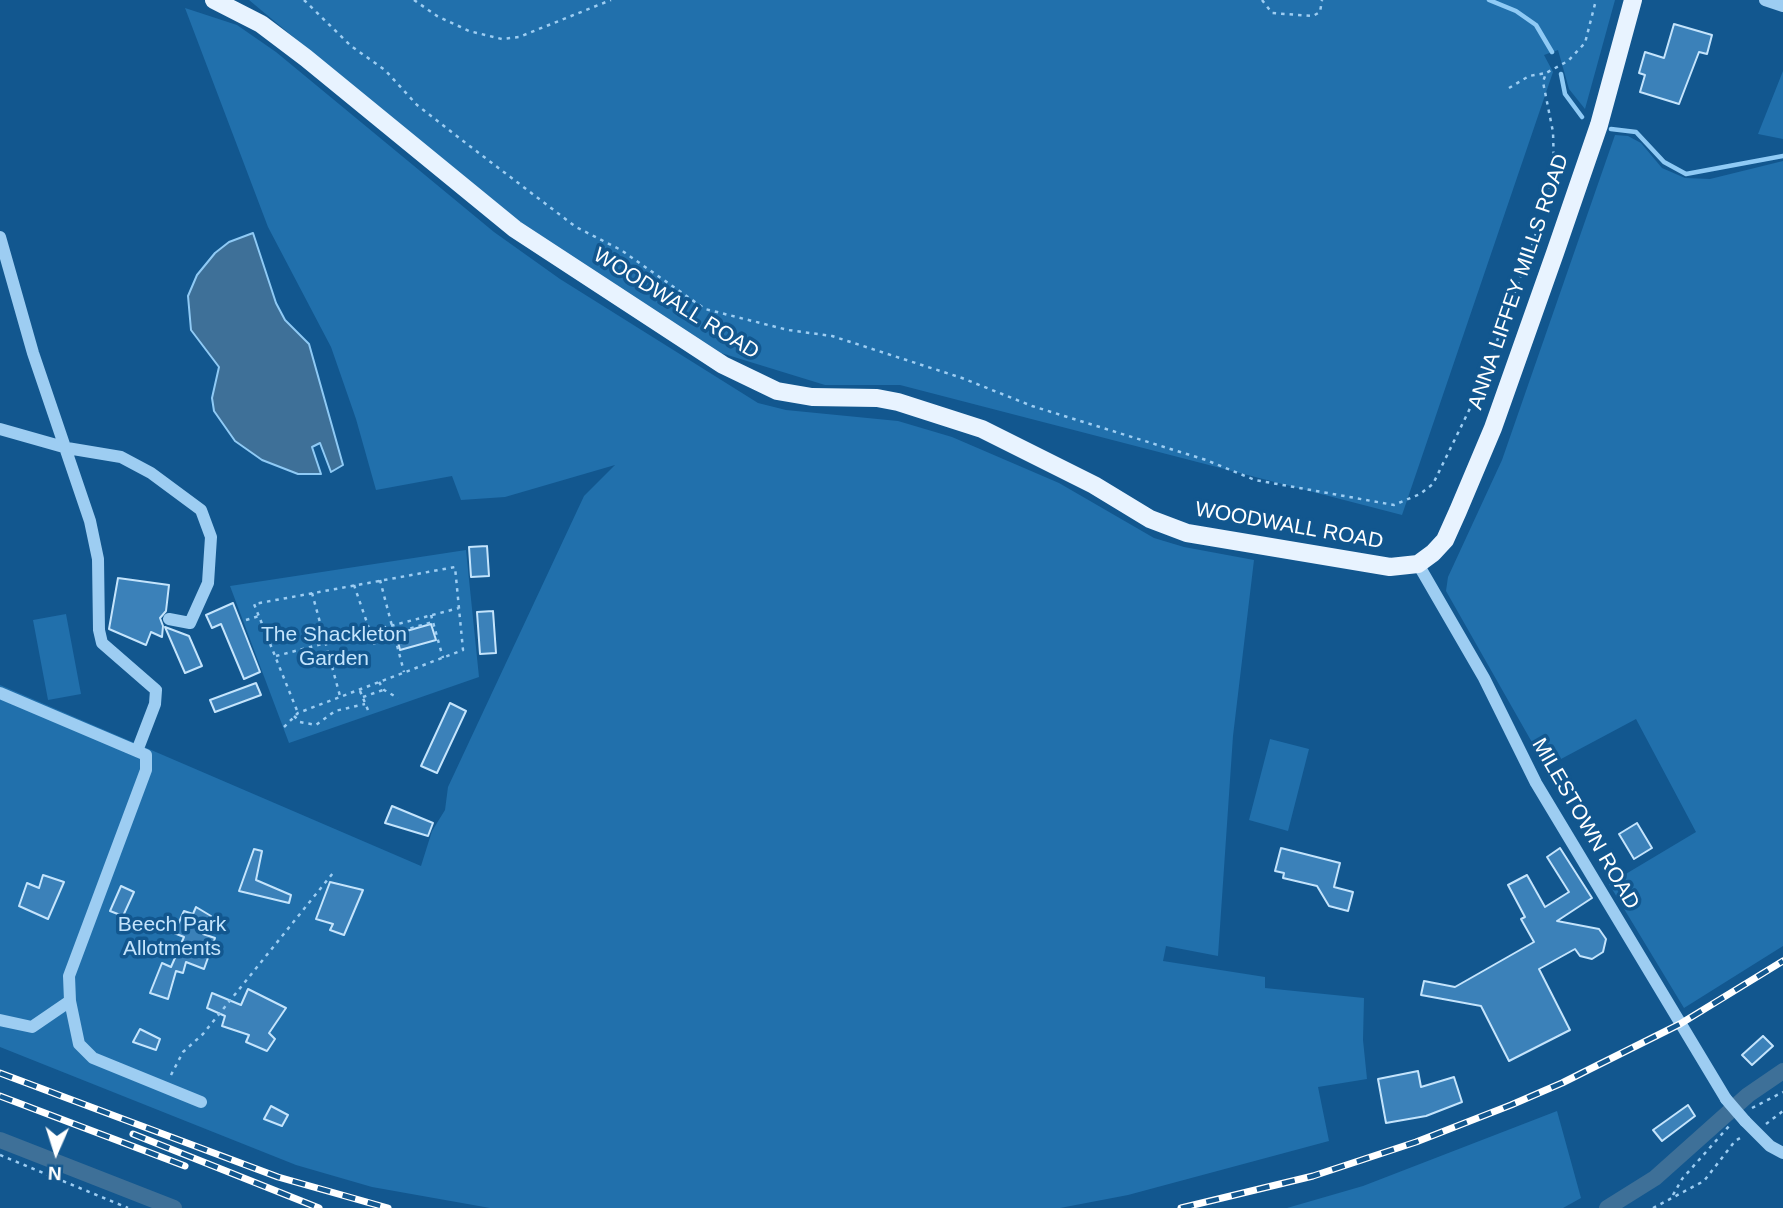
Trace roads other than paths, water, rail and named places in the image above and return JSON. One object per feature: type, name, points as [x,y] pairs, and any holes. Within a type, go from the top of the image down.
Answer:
[{"type":"main road","name":"WOODWALL ROAD","points":[[214,0],[261,24],[306,58],[515,229],[723,365],[778,391],[812,397],[877,398],[898,402],[982,429],[1094,485],[1150,519],[1187,533],[1390,568],[1418,564]]},
{"type":"main road","name":"ANNA LIFFEY MILLS ROAD","points":[[1418,564],[1445,540],[1493,428],[1599,125],[1633,0]]},
{"type":"street","points":[[1765,0],[1783,6]]},
{"type":"street","points":[[0,237],[33,353],[90,521],[98,559],[99,631],[103,643],[156,690],[155,704],[137,751]]},
{"type":"street","points":[[0,429],[67,448],[121,457],[151,473],[201,510],[211,537],[208,583],[190,623],[169,619]]},
{"type":"street","name":"MILESTOWN ROAD","points":[[1418,564],[1484,678],[1536,783],[1726,1099],[1770,1146],[1783,1153]]},
{"type":"street","points":[[0,693],[146,755],[146,770],[69,976],[70,1001],[79,1044],[93,1058],[201,1102]]},
{"type":"street","points":[[0,1020],[32,1027],[70,1001]]},
{"type":"waterway","points":[[1489,0],[1516,11],[1536,25],[1552,52]]},
{"type":"waterway","points":[[1561,74],[1565,94],[1582,117]]},
{"type":"waterway","points":[[1611,129],[1636,132],[1664,162],[1686,174],[1783,156]]},
{"type":"waterway","points":[[1607,1208],[1655,1178],[1748,1095],[1783,1071]]},
{"type":"waterway","points":[[0,1140],[174,1208]]},
{"type":"railway","points":[[1181,1208],[1313,1176],[1416,1142],[1511,1105],[1562,1083],[1680,1024],[1783,961]]},
{"type":"railway","points":[[0,1073],[278,1177],[388,1208]]},
{"type":"railway","points":[[0,1096],[185,1166]]},
{"type":"railway","points":[[133,1134],[319,1208]]},
{"type":"park label","name":"The Shackleton Garden","points":[[334,647]]},
{"type":"park label","name":"Beech Park Allotments","points":[[172,937]]}]
